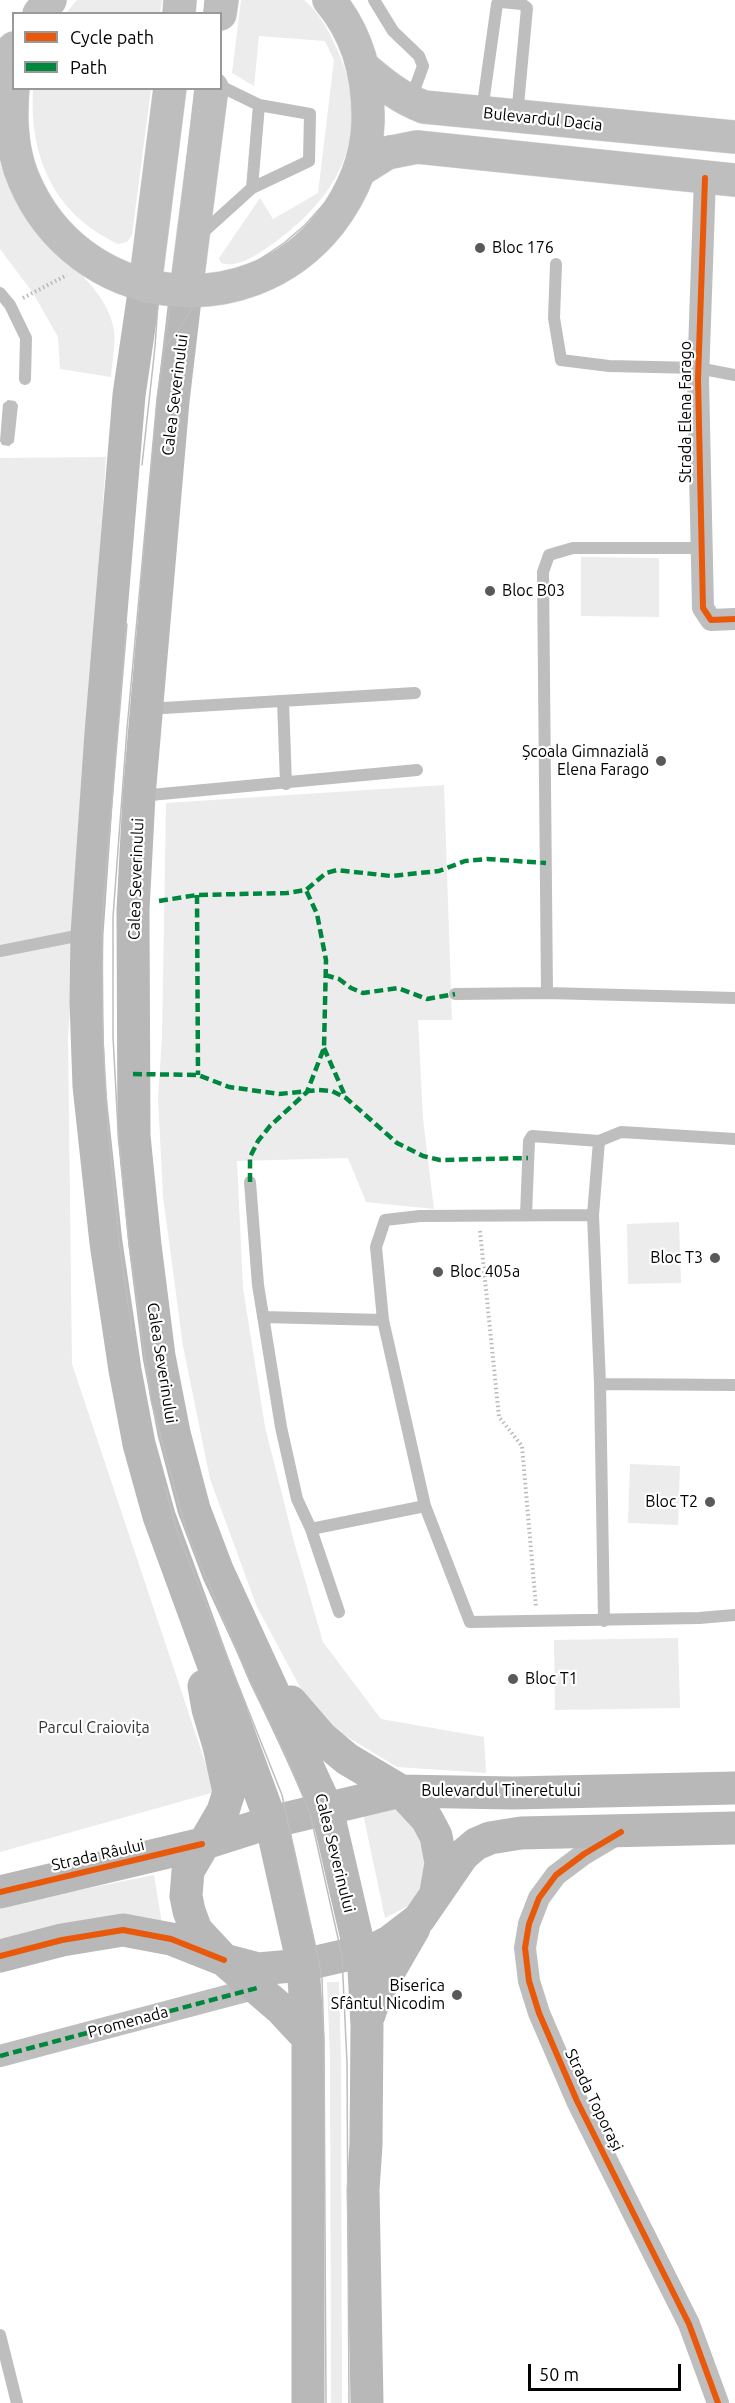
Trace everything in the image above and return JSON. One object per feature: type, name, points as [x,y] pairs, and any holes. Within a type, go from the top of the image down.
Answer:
[{"type":"main road","points":[[41,12],[50,0]]},
{"type":"main road","name":"Bulevardul Dacia","points":[[186,291],[223,288],[253,280],[286,263],[317,238],[342,207],[360,170],[368,131],[369,104],[363,67],[352,37],[328,0]]},
{"type":"main road","points":[[0,61],[12,50]]},
{"type":"main road","name":"Bulevardul Dacia","points":[[363,67],[390,90],[410,102],[440,110],[735,137]]},
{"type":"main road","points":[[12,90],[7,141],[38,208],[56,232],[83,256],[114,275],[145,286],[186,291]]},
{"type":"main road","points":[[170,90],[129,395],[101,733],[87,934],[86,1002],[89,1086],[100,1196],[125,1370],[139,1444],[156,1506],[271,1822],[303,1965],[308,2037],[308,2403]]},
{"type":"main road","name":"Calea Severinului","points":[[212,90],[173,401],[139,796],[133,910],[134,1136],[159,1356],[174,1433],[194,1509],[218,1572],[327,1809],[364,1969],[367,2026],[366,2145],[363,2190],[367,2403]]},
{"type":"main road","points":[[360,170],[387,153],[417,147],[720,179]]},
{"type":"main road","points":[[192,1607],[208,1709],[219,1746],[228,1792],[223,1811],[188,1871],[186,1896],[196,1929],[224,1960],[308,2037]]},
{"type":"main road","points":[[0,1956],[62,1940],[123,1930],[171,1939],[224,1960],[258,1969],[303,1965],[377,1948],[389,1942],[427,1908],[441,1863],[436,1836],[427,1819],[401,1791],[347,1759],[322,1738],[303,1718],[260,1663]]},
{"type":"main road","name":"Bulevardul Tineretului","points":[[271,1822],[401,1791],[513,1793],[735,1788]]},
{"type":"main road","name":"Strada Râului","points":[[0,1892],[202,1844],[271,1822]]},
{"type":"main road","points":[[367,2026],[376,1994],[427,1908],[463,1855],[476,1844],[490,1838],[521,1833],[621,1832],[735,1827]]},
{"type":"street","name":"Strada Elena Farago","points":[[720,179],[698,368],[703,609],[711,620],[735,620]]},
{"type":"street","name":"Strada Toporași","points":[[621,1832],[584,1854],[556,1875],[539,1898],[529,1924],[525,1948],[529,1981],[539,2013],[577,2101],[688,2324],[718,2403]]},
{"type":"street","name":"Promenada","points":[[0,2056],[257,1988]]},
{"type":"lane","points":[[374,0],[393,31],[419,56],[423,66],[410,102]]},
{"type":"lane","points":[[481,113],[497,4],[501,2],[522,3],[527,8],[517,117]]},
{"type":"lane","points":[[193,242],[252,188],[309,161],[310,114],[259,105],[222,87]]},
{"type":"lane","points":[[252,188],[259,105]]},
{"type":"lane","points":[[556,264],[554,318],[561,360],[609,366],[698,368],[735,375]]},
{"type":"lane","points":[[0,293],[10,305],[26,338],[25,379]]},
{"type":"lane","points":[[547,993],[543,572],[549,555],[573,548],[701,548]]},
{"type":"lane","points":[[146,709],[415,693]]},
{"type":"lane","points":[[283,701],[286,784]]},
{"type":"lane","points":[[139,796],[417,770]]},
{"type":"lane","points":[[0,951],[87,934]]},
{"type":"lane","points":[[454,994],[547,993],[735,998]]},
{"type":"lane","points":[[526,1215],[529,1141],[532,1136],[598,1141],[621,1132],[735,1139]]},
{"type":"lane","points":[[598,1141],[593,1215],[600,1384],[604,1621]]},
{"type":"lane","points":[[250,1182],[258,1285],[280,1427],[297,1499],[311,1529],[339,1612]]},
{"type":"lane","points":[[593,1215],[420,1216],[385,1220],[376,1247],[383,1320],[425,1506],[470,1622],[604,1621],[735,1615]]},
{"type":"lane","points":[[263,1317],[383,1320]]},
{"type":"lane","points":[[600,1384],[735,1385]]},
{"type":"lane","points":[[311,1529],[425,1506]]},
{"type":"lane","points":[[0,2335],[17,2403]]},
{"type":"path","points":[[10,305],[77,270],[98,266]]},
{"type":"path","points":[[478,1215],[499,1417],[522,1446],[537,1622]]},
{"type":"green space","points":[[77,0],[162,0],[160,12],[67,12]]},
{"type":"green space","points":[[241,0],[304,0],[315,10],[337,49],[348,79],[352,107],[351,134],[344,159],[332,183],[316,206],[266,249],[247,260],[227,264],[221,263],[219,258],[260,198],[273,219],[318,193],[334,60],[325,41],[259,36],[254,86],[232,73]]},
{"type":"green space","points":[[33,90],[151,90],[132,235],[127,242],[118,244],[96,232],[77,217],[62,200],[41,160],[33,114]]},
{"type":"green space","points":[[0,163],[16,196],[37,226],[105,304],[114,330],[111,377],[60,369],[58,337],[33,293],[0,249]]},
{"type":"green space","name":"Parcul Craiovița","points":[[106,457],[68,1037],[72,1364],[215,1792],[0,1852],[0,458]]},
{"type":"green space","points":[[581,557],[659,558],[659,617],[581,616]]},
{"type":"green space","points":[[444,785],[452,1020],[418,1020],[423,1119],[434,1209],[366,1202],[348,1158],[237,1161],[243,1288],[265,1427],[293,1538],[323,1642],[381,1719],[484,1737],[486,1773],[397,1767],[336,1730],[301,1689],[257,1607],[210,1479],[183,1346],[163,1196],[158,1098],[162,1038],[166,803]]},
{"type":"green space","points":[[679,1222],[681,1283],[628,1284],[627,1224]]},
{"type":"green space","points":[[630,1464],[680,1466],[678,1525],[628,1523]]},
{"type":"green space","points":[[678,1638],[680,1708],[555,1710],[554,1640]]},
{"type":"green space","points":[[382,1805],[402,1811],[423,1829],[427,1882],[408,1906],[385,1918],[362,1809]]},
{"type":"green space","points":[[154,1875],[162,1924],[0,1946],[0,1906]]},
{"type":"green space","points":[[327,1982],[339,1982],[342,2403],[331,2403],[330,2058]]},
{"type":"shaded area","points":[[8,400],[15,401],[18,405],[14,442],[9,446],[2,445],[0,441],[3,404]]},
{"type":"tram line","points":[[193,12],[195,0]]},
{"type":"tram line","points":[[204,12],[205,0]]},
{"type":"tram line","points":[[166,346],[202,291],[224,283],[284,243],[305,225],[331,196],[347,170],[359,128],[357,99],[347,56],[336,33],[313,0]]},
{"type":"tram line","points":[[353,65],[372,89],[393,103],[414,111],[735,145]]},
{"type":"tram line","points":[[142,465],[159,289],[184,90]]},
{"type":"tram line","points":[[195,90],[157,399],[127,729],[113,917],[113,1037],[118,1129],[129,1244],[151,1400],[186,1530],[250,1682],[285,1754],[310,1813],[342,1956],[347,2063],[349,2403]]},
{"type":"tram line","points":[[354,161],[366,146],[388,136],[735,168]]},
{"type":"tram line","points":[[127,624],[102,920],[103,1040],[108,1127],[119,1241],[132,1332]]},
{"type":"tram line","points":[[165,1487],[177,1531],[282,1795],[322,1978],[326,2403]]},
{"type":"marked path","points":[[159,901],[197,895],[287,893],[306,890],[326,873],[337,870],[391,876],[439,871],[465,861],[487,859],[546,863]]},
{"type":"marked path","points":[[250,1182],[250,1157],[258,1141],[270,1126],[307,1092],[324,1048],[326,960],[317,914],[306,890]]},
{"type":"marked path","points":[[197,895],[198,1075]]},
{"type":"marked path","points":[[325,975],[339,979],[363,993],[398,988],[427,999],[455,994]]},
{"type":"marked path","points":[[324,1048],[346,1098]]},
{"type":"marked path","points":[[133,1074],[198,1075],[229,1087],[279,1094],[332,1091],[346,1098],[397,1143],[423,1156],[440,1160],[528,1158]]},
{"type":"marked path","points":[[0,2056],[257,1988]]},
{"type":"cycle path","points":[[705,178],[698,379],[703,608],[711,620],[735,619]]},
{"type":"cycle path","points":[[621,1832],[584,1854],[556,1875],[539,1898],[529,1924],[525,1948],[529,1981],[539,2013],[577,2101],[689,2324],[718,2403]]},
{"type":"cycle path","points":[[0,1892],[202,1844]]},
{"type":"cycle path","points":[[0,1956],[62,1940],[123,1930],[171,1939],[224,1960]]},
{"type":"place","name":"Bloc 176","points":[[480,248]]},
{"type":"place","name":"Bloc B03","points":[[490,591]]},
{"type":"place","name":"Școala Gimnazială Elena Farago","points":[[661,761]]},
{"type":"place","name":"Bloc T3","points":[[715,1258]]},
{"type":"place","name":"Bloc 405a","points":[[438,1272]]},
{"type":"place","name":"Bloc T2","points":[[710,1502]]},
{"type":"place","name":"Bloc T1","points":[[513,1679]]},
{"type":"place","name":"Biserica Sfântul Nicodim","points":[[457,1995]]}]
